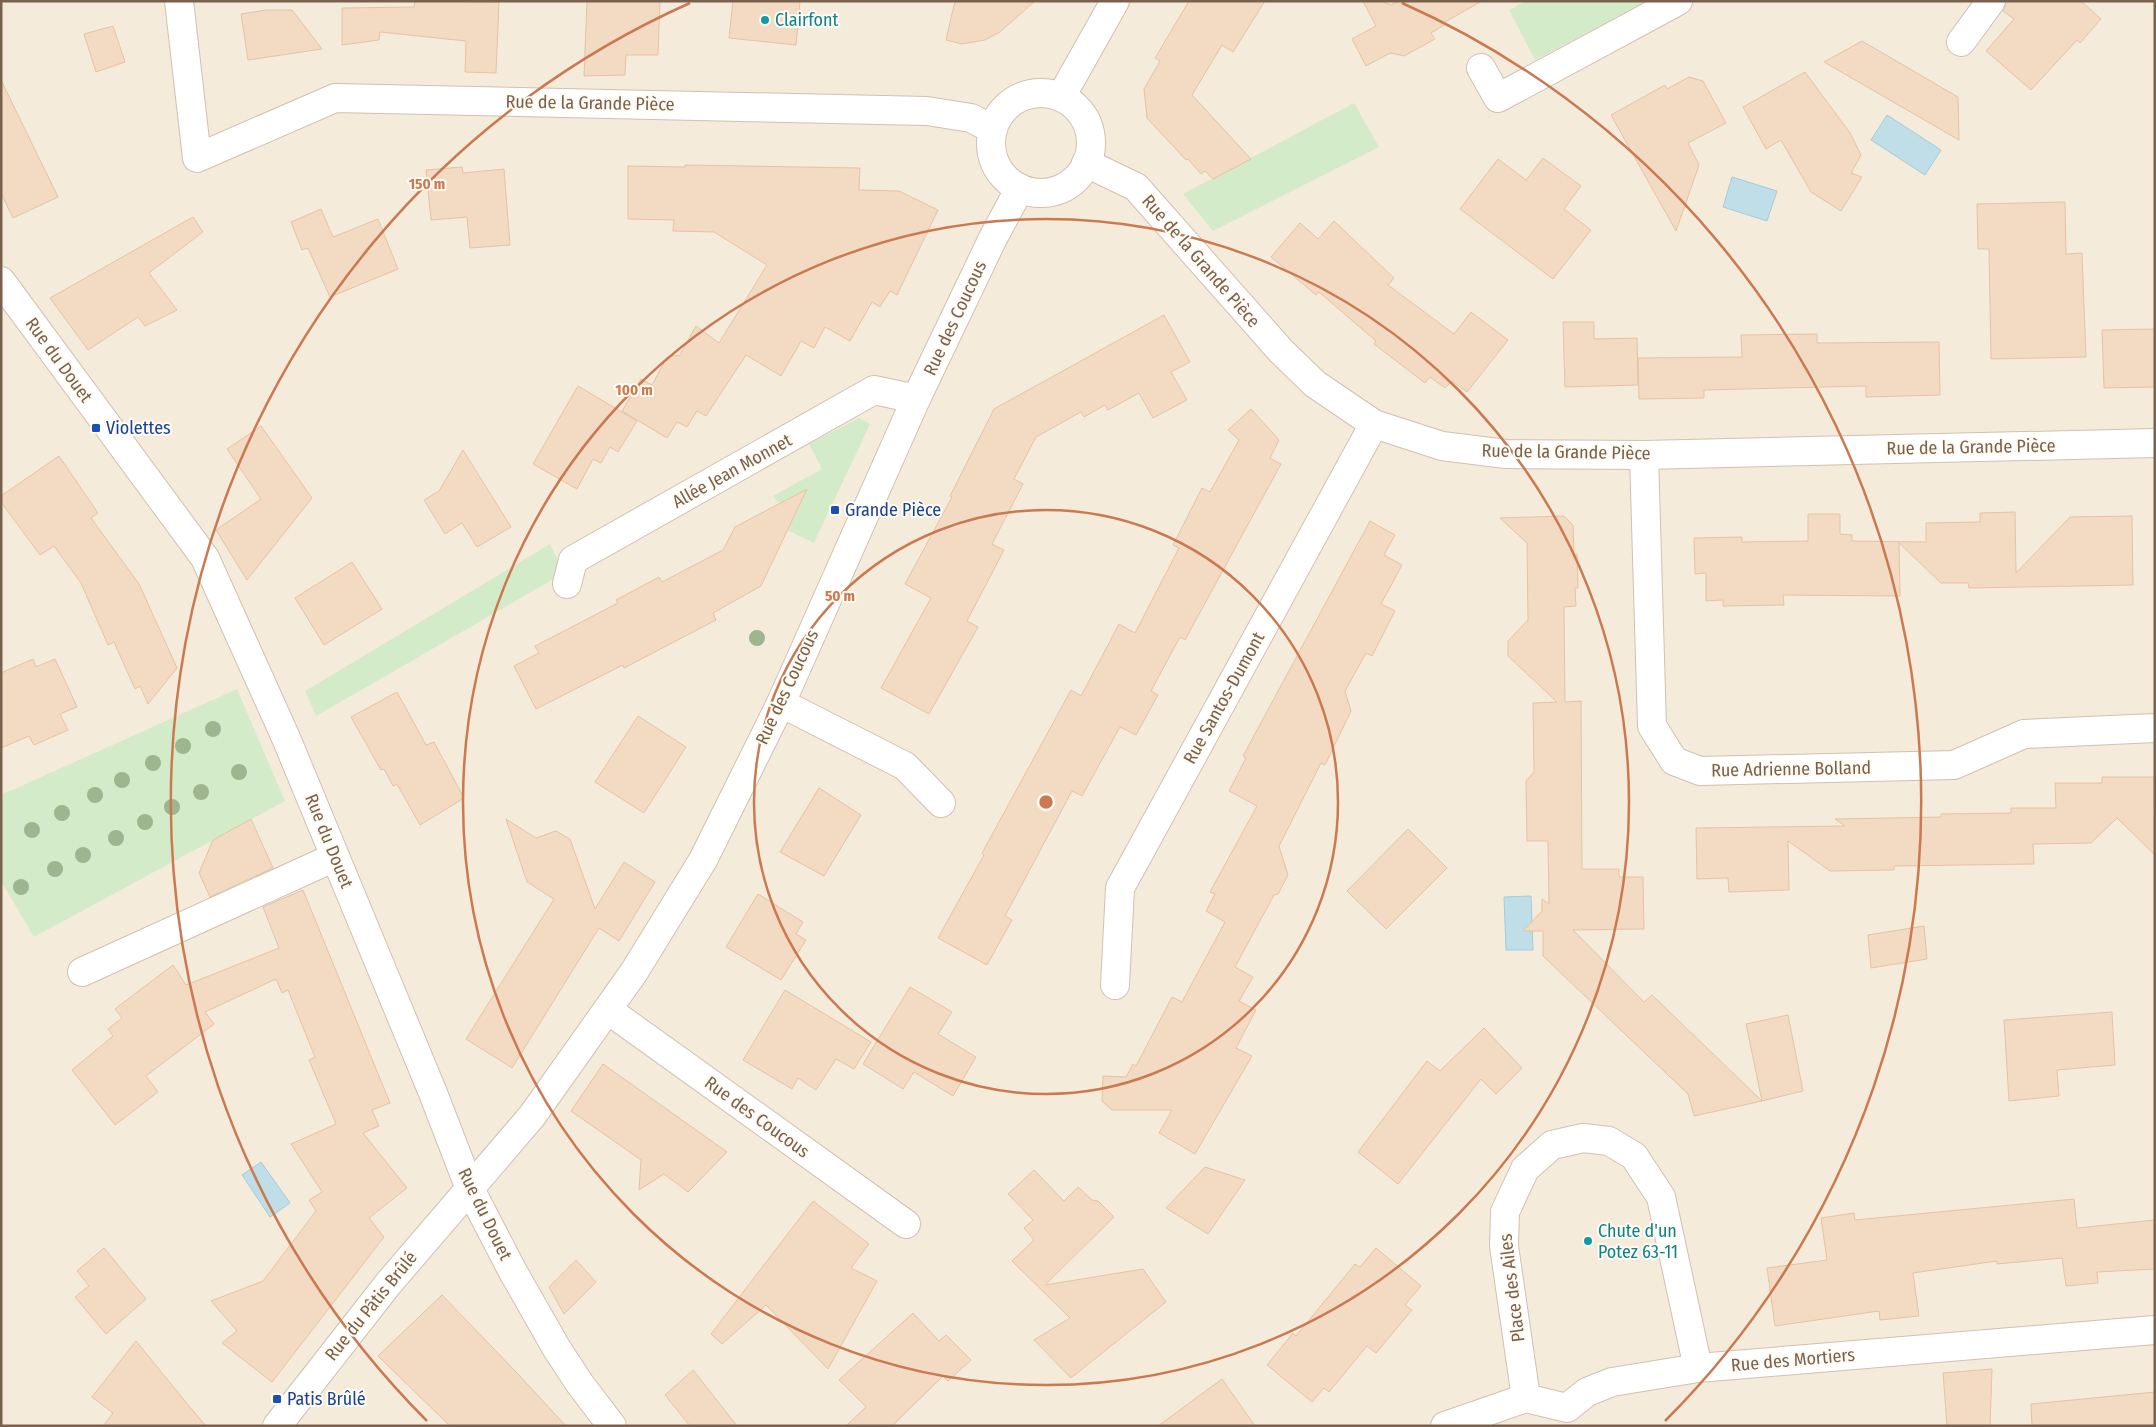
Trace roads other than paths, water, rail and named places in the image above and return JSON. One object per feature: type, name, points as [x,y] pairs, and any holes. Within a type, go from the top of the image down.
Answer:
[{"type":"street","name":"Rue de la Grande Pièce","points":[[179,1],[197,158],[335,98],[927,111],[971,118],[992,129]]},
{"type":"street","points":[[1061,97],[1115,1]]},
{"type":"street","points":[[1481,68],[1498,98],[1678,1]]},
{"type":"street","points":[[1961,42],[1991,1]]},
{"type":"street","points":[[1037,93],[1061,97],[1077,108],[1087,124],[1090,146],[1086,162],[1078,176],[1061,188],[1042,193],[1020,188],[1007,180],[996,164],[991,146],[992,129],[1002,110],[1018,98],[1037,93]]},
{"type":"street","name":"Rue de la Grande Pièce","points":[[1086,162],[1136,187],[1281,351],[1315,384],[1374,424],[1442,446],[1506,454],[1644,455],[2155,442]]},
{"type":"street","name":"Rue des Coucous","points":[[470,1189],[532,1116],[608,1010],[704,860],[781,703],[916,399],[993,238],[1020,188]]},
{"type":"street","name":"Rue du Douet","points":[[1,281],[205,558],[286,738],[470,1189],[512,1270],[557,1349],[580,1384],[612,1426]]},
{"type":"street","name":"Allée Jean Monnet","points":[[567,584],[573,560],[874,390],[916,399]]},
{"type":"street","name":"Rue Santos-Dumont","points":[[1116,984],[1120,888],[1374,424]]},
{"type":"street","name":"Rue Adrienne Bolland","points":[[1644,455],[1652,726],[1674,761],[1700,771],[1954,765],[2024,734],[2155,728]]},
{"type":"street","points":[[781,703],[905,766],[941,803]]},
{"type":"street","points":[[82,972],[335,857]]},
{"type":"street","name":"Rue des Coucous","points":[[608,1010],[906,1224]]},
{"type":"street","name":"Place des Ailes","points":[[1526,1398],[1504,1246],[1505,1212],[1525,1169],[1552,1145],[1583,1138],[1609,1141],[1634,1156],[1661,1197],[1698,1368]]},
{"type":"street","name":"Rue du Pâtis Brûlé","points":[[277,1426],[382,1291],[470,1189]]},
{"type":"street","name":"Rue des Mortiers","points":[[1526,1398],[1563,1417],[1587,1392],[1612,1382],[1698,1368],[2155,1330]]},
{"type":"street","points":[[1445,1426],[1526,1398]]},
{"type":"water","points":[[1887,115],[1941,150],[1925,175],[1871,140]]},
{"type":"water","points":[[1732,177],[1777,191],[1767,221],[1723,207]]},
{"type":"water","points":[[1531,896],[1533,950],[1506,950],[1504,897]]},
{"type":"water","points":[[261,1162],[290,1203],[270,1217],[242,1175]]},
{"type":"place","name":"Clairfont","points":[[765,20]]},
{"type":"place","name":"Violettes","points":[[96,428]]},
{"type":"place","name":"Grande Pièce","points":[[835,510]]},
{"type":"place","name":"Chute d'un Potez 63-11","points":[[1588,1241]]},
{"type":"place","name":"Patis Brûlé","points":[[277,1399]]}]
